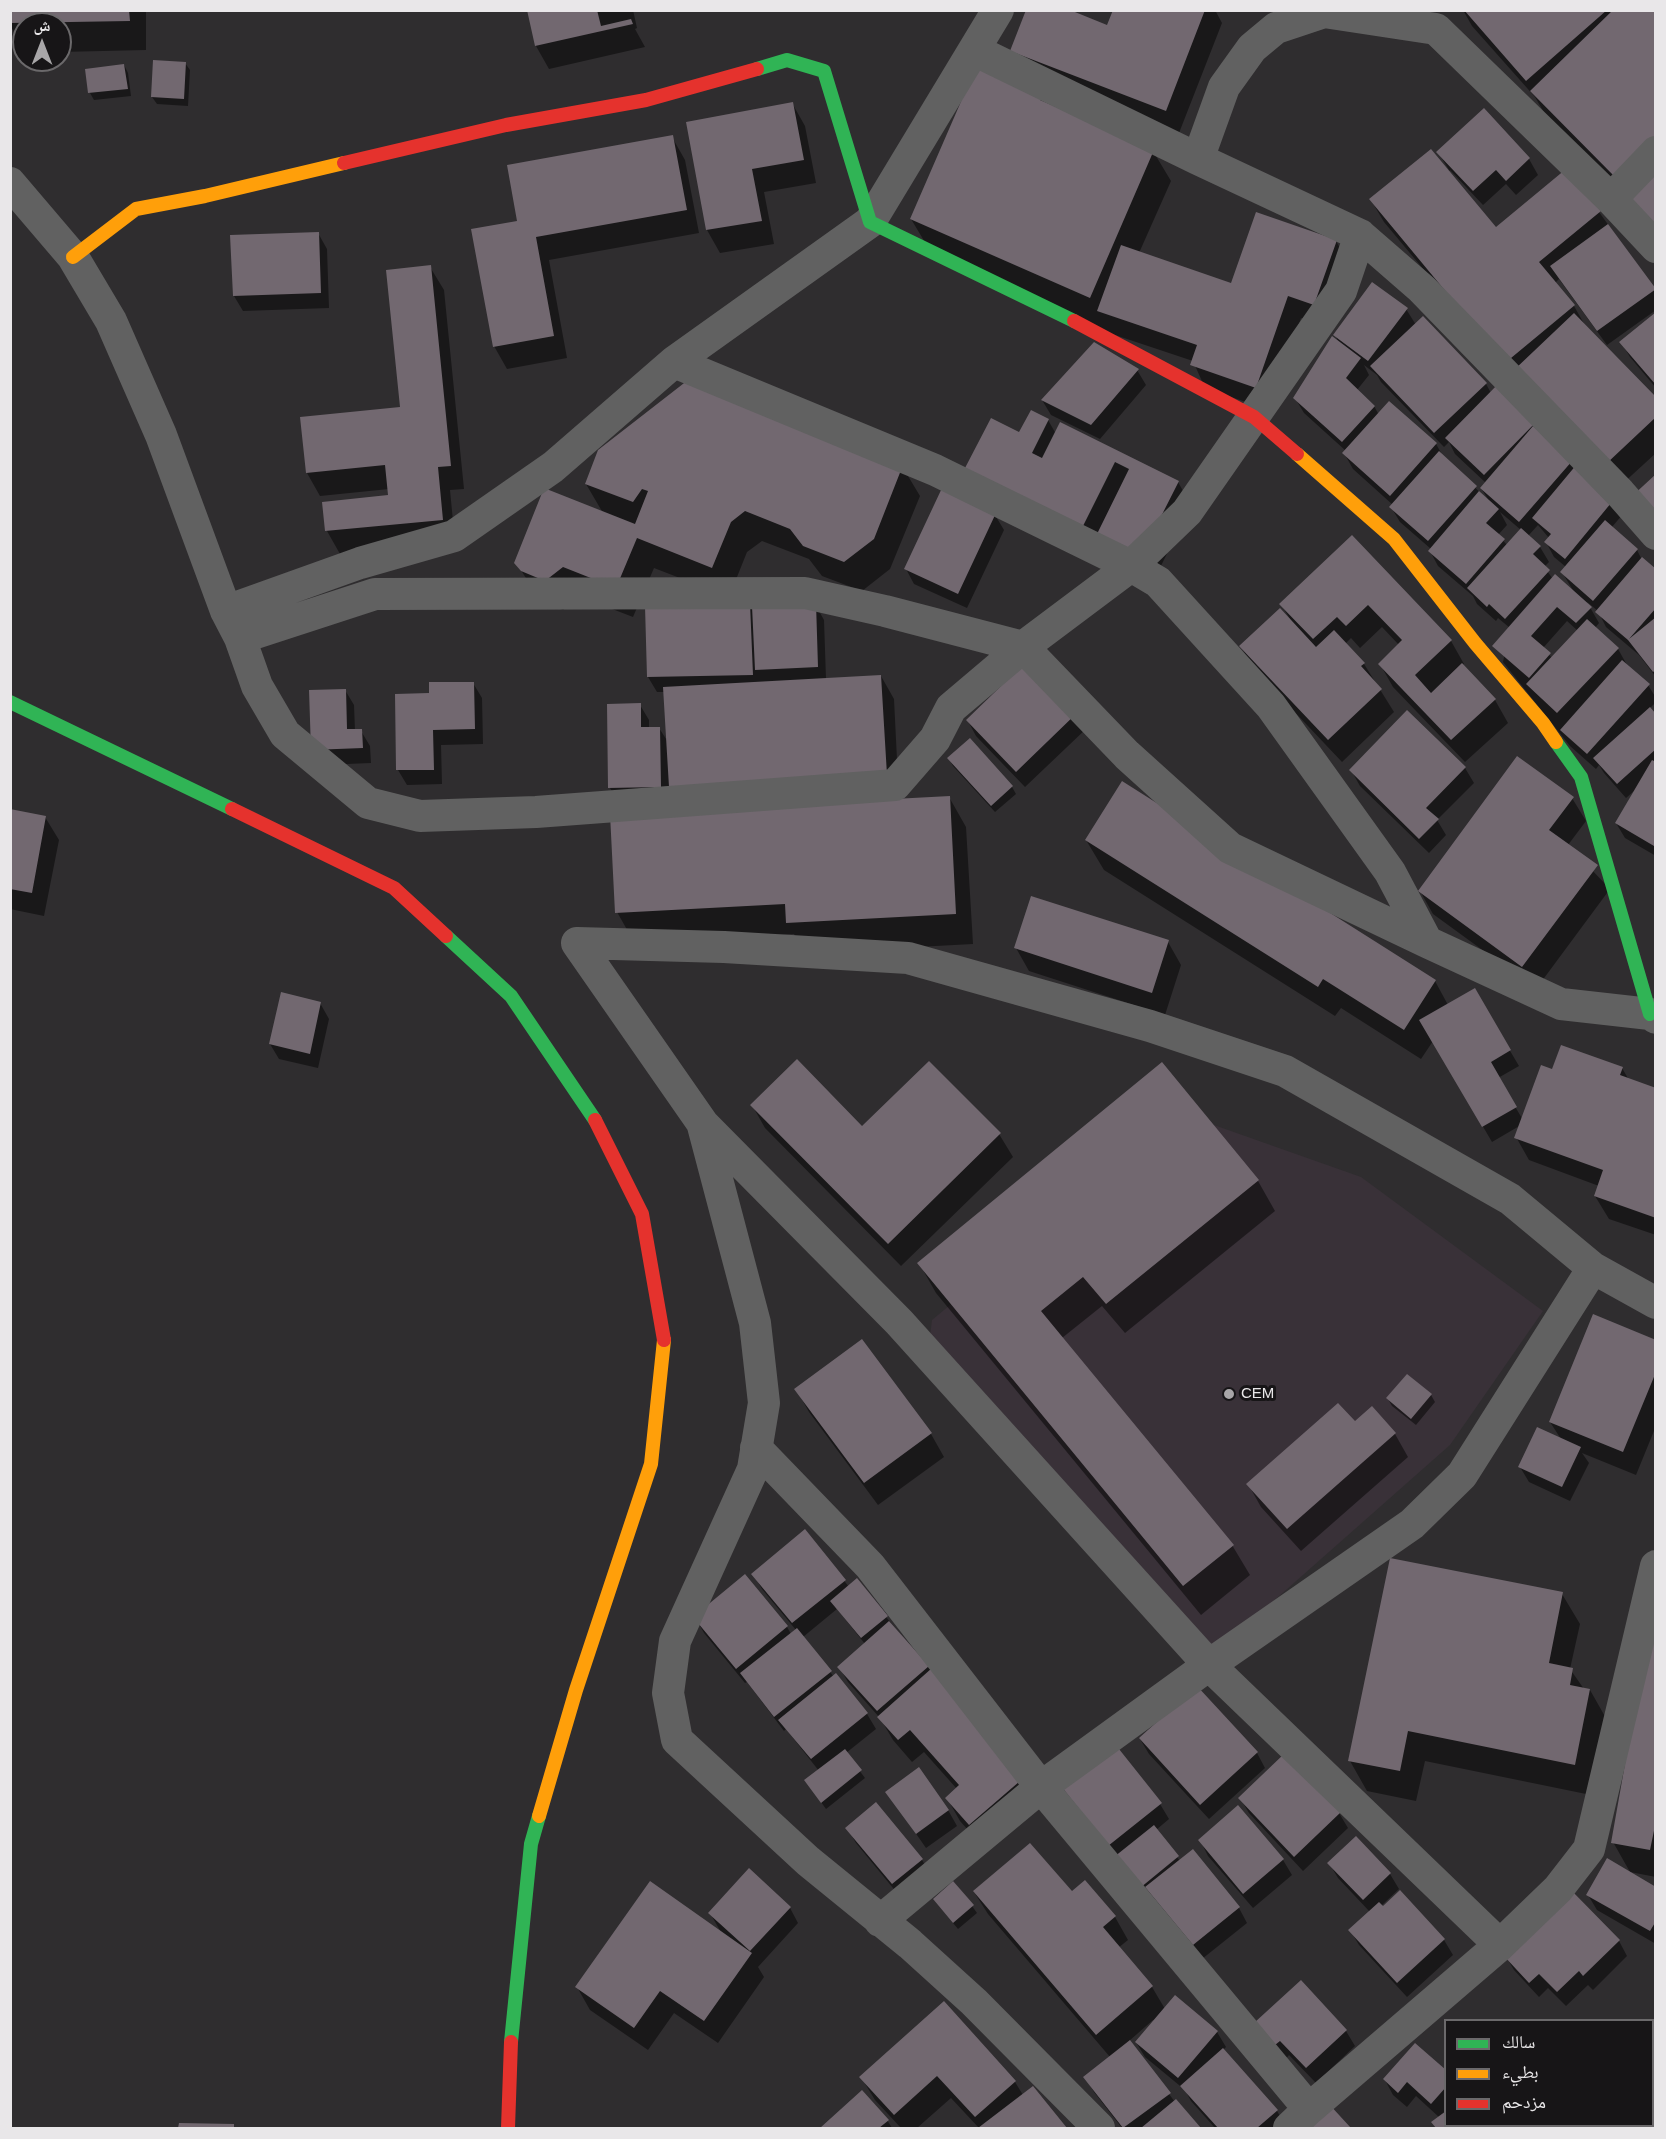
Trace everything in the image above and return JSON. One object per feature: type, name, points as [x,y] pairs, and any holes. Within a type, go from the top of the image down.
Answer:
[{"type":"street","points":[[226,611],[360,563],[454,536],[553,467],[674,362],[870,222],[998,10]]},
{"type":"street","points":[[1198,159],[1224,87],[1252,48],[1276,28],[1324,12],[1436,29],[1611,199],[1656,248]]},
{"type":"street","points":[[974,50],[1360,235],[1422,289],[1620,493],[1656,534]]},
{"type":"street","points":[[73,257],[136,209],[205,196],[506,125],[646,100],[787,60],[824,71],[870,222],[1077,322],[1254,417],[1394,539],[1475,643],[1543,723],[1581,777],[1653,1016],[1561,1004],[1230,848],[1127,755],[1023,647],[805,593],[375,594],[240,638]]},
{"type":"street","points":[[1611,199],[1656,152]]},
{"type":"street","points":[[10,183],[73,257],[111,321],[161,435],[226,611],[240,638],[257,686],[285,734],[368,803],[420,816],[536,812],[896,785],[935,739],[951,708],[1023,647],[1131,566],[1187,512],[1341,291],[1360,235]]},
{"type":"street","points":[[674,362],[935,470],[1131,566],[1158,582],[1271,706],[1390,872],[1427,942]]},
{"type":"street","points":[[10,702],[394,888],[511,996],[591,1112],[642,1214],[664,1342],[651,1464],[576,1690],[531,1844],[512,2023],[508,2128]]},
{"type":"street","points":[[1500,1945],[1209,1665],[899,1322],[703,1125],[577,943],[724,947],[908,958],[1150,1026],[1286,1071],[1510,1199],[1593,1268],[1656,1303]]},
{"type":"street","points":[[703,1125],[755,1323],[764,1403],[753,1469],[675,1641],[668,1693],[677,1740],[808,1861],[910,1944],[974,2002],[1099,2128]]},
{"type":"street","points":[[880,1921],[1041,1787],[1209,1665],[1412,1524],[1462,1475],[1593,1268]]},
{"type":"street","points":[[756,1448],[870,1566],[1299,2119],[1500,1945],[1558,1889],[1589,1849],[1656,1566]]},
{"type":"shaded area","name":"CEM","points":[[1180,1113],[1361,1177],[1543,1311],[1450,1445],[1209,1658],[929,1344],[932,1320]]},
{"type":"building","points":[[10,10],[129,10],[130,21],[72,22],[72,12],[12,12],[12,23],[10,23]]},
{"type":"building","points":[[527,10],[597,10],[601,26],[631,19],[633,24],[535,46]]},
{"type":"building","points":[[1026,10],[1070,10],[1107,25],[1113,10],[1205,10],[1166,111],[1010,51]]},
{"type":"building","points":[[1464,10],[1607,10],[1526,81]]},
{"type":"building","points":[[1613,10],[1656,10],[1656,136],[1614,176],[1530,91]]},
{"type":"building","points":[[153,60],[186,62],[184,99],[151,97]]},
{"type":"building","points":[[124,64],[128,89],[88,93],[85,69]]},
{"type":"building","points":[[976,67],[1042,96],[1040,100],[1154,150],[1090,298],[910,219]]},
{"type":"building","points":[[793,102],[804,160],[752,169],[762,221],[706,230],[686,122]]},
{"type":"building","points":[[1484,108],[1530,158],[1506,181],[1496,170],[1473,191],[1436,152]]},
{"type":"building","points":[[673,135],[687,210],[536,237],[554,336],[493,347],[471,229],[517,221],[507,165]]},
{"type":"building","points":[[1431,149],[1496,227],[1566,169],[1601,211],[1539,262],[1575,305],[1505,363],[1369,199]]},
{"type":"building","points":[[1656,174],[1656,228],[1629,199]]},
{"type":"building","points":[[1256,212],[1337,240],[1314,305],[1288,296],[1256,388],[1190,365],[1197,345],[1097,311],[1121,245],[1231,283]]},
{"type":"building","points":[[1608,224],[1656,289],[1597,331],[1550,266]]},
{"type":"building","points":[[319,232],[321,293],[233,296],[230,235]]},
{"type":"building","points":[[431,265],[451,466],[438,467],[443,520],[325,531],[322,502],[388,495],[385,465],[306,473],[300,417],[400,407],[386,270]]},
{"type":"building","points":[[1372,282],[1408,308],[1368,361],[1333,335]]},
{"type":"building","points":[[1656,312],[1656,385],[1619,342]]},
{"type":"building","points":[[1574,313],[1656,397],[1656,417],[1606,464],[1514,370]]},
{"type":"building","points":[[1423,316],[1487,383],[1434,433],[1370,366]]},
{"type":"building","points":[[1332,336],[1361,358],[1346,378],[1375,406],[1342,442],[1293,398]]},
{"type":"building","points":[[1094,342],[1139,369],[1091,425],[1041,400]]},
{"type":"building","points":[[688,380],[903,465],[874,539],[844,562],[803,546],[790,529],[745,511],[731,522],[712,568],[637,538],[616,588],[563,567],[545,581],[521,571],[514,563],[544,488],[635,524],[648,491],[642,489],[633,502],[585,484],[598,450]]},
{"type":"building","points":[[1502,380],[1540,418],[1484,475],[1445,438]]},
{"type":"building","points":[[1389,401],[1437,443],[1390,496],[1342,453]]},
{"type":"building","points":[[1031,410],[1049,419],[1032,453],[1042,458],[1060,422],[1179,481],[1141,556],[1097,534],[1129,469],[1115,462],[1083,526],[965,468],[991,418],[1019,432]]},
{"type":"building","points":[[1533,426],[1573,460],[1519,522],[1480,488]]},
{"type":"building","points":[[1439,451],[1477,486],[1428,541],[1389,507]]},
{"type":"building","points":[[1577,464],[1616,497],[1565,559],[1544,542],[1551,534],[1532,518]]},
{"type":"building","points":[[1656,474],[1656,524],[1630,498]]},
{"type":"building","points":[[942,488],[996,513],[958,594],[904,569]]},
{"type":"building","points":[[1479,491],[1499,509],[1486,523],[1505,539],[1466,584],[1428,551]]},
{"type":"building","points":[[1605,520],[1638,549],[1593,601],[1560,572]]},
{"type":"building","points":[[1521,528],[1541,546],[1533,554],[1550,570],[1505,619],[1489,604],[1487,607],[1467,588]]},
{"type":"building","points":[[1352,535],[1452,640],[1415,675],[1431,693],[1462,663],[1496,699],[1451,740],[1378,664],[1402,640],[1368,605],[1346,626],[1337,617],[1313,639],[1279,604]]},
{"type":"building","points":[[1642,557],[1656,569],[1656,608],[1629,639],[1656,617],[1656,670],[1653,672],[1628,640],[1595,612]]},
{"type":"building","points":[[1555,574],[1592,607],[1576,623],[1557,607],[1531,636],[1551,653],[1529,678],[1492,646]]},
{"type":"building","points":[[750,603],[753,675],[647,677],[645,606]]},
{"type":"building","points":[[816,603],[818,667],[755,670],[752,606]]},
{"type":"building","points":[[1280,608],[1316,647],[1334,630],[1365,663],[1361,666],[1382,689],[1328,740],[1239,646]]},
{"type":"building","points":[[1587,619],[1619,648],[1557,713],[1526,684]]},
{"type":"building","points":[[1029,659],[1079,711],[1016,772],[966,720]]},
{"type":"building","points":[[1622,660],[1650,684],[1587,754],[1560,730]]},
{"type":"building","points":[[881,675],[887,775],[669,787],[663,687]]},
{"type":"building","points":[[429,682],[474,682],[475,729],[433,730],[434,770],[396,770],[395,694],[429,693]]},
{"type":"building","points":[[346,689],[347,729],[362,729],[363,748],[311,750],[309,690]]},
{"type":"building","points":[[641,703],[641,727],[660,727],[661,787],[608,788],[607,704]]},
{"type":"building","points":[[1650,707],[1656,714],[1656,749],[1617,784],[1593,758]]},
{"type":"building","points":[[1407,710],[1466,767],[1426,808],[1439,819],[1419,839],[1349,770]]},
{"type":"building","points":[[970,738],[1013,786],[991,806],[947,758]]},
{"type":"building","points":[[1517,756],[1574,797],[1549,830],[1598,865],[1522,967],[1418,891]]},
{"type":"building","points":[[1652,760],[1656,762],[1654,846],[1615,823]]},
{"type":"building","points":[[1122,781],[1436,980],[1404,1030],[1323,979],[1318,987],[1085,840]]},
{"type":"building","points":[[950,796],[956,914],[786,923],[785,904],[615,913],[610,814]]},
{"type":"building","points":[[10,809],[46,816],[32,893],[10,889]]},
{"type":"building","points":[[1031,896],[1169,940],[1152,993],[1014,948]]},
{"type":"building","points":[[1475,988],[1511,1050],[1491,1062],[1517,1107],[1482,1127],[1419,1020]]},
{"type":"building","points":[[281,992],[321,1002],[310,1054],[269,1044]]},
{"type":"building","points":[[1561,1045],[1623,1067],[1620,1075],[1656,1088],[1656,1218],[1594,1196],[1603,1170],[1514,1138],[1541,1065],[1552,1069]]},
{"type":"building","points":[[797,1059],[862,1126],[929,1061],[1001,1133],[888,1244],[750,1105]]},
{"type":"building","points":[[1162,1062],[1259,1180],[1106,1304],[1083,1277],[1041,1311],[1234,1545],[1183,1586],[917,1263]]},
{"type":"building","points":[[1593,1314],[1656,1340],[1656,1372],[1623,1452],[1549,1422]]},
{"type":"building","points":[[862,1339],[932,1433],[864,1483],[794,1389]]},
{"type":"building","points":[[1407,1374],[1432,1394],[1411,1419],[1386,1398]]},
{"type":"building","points":[[1338,1403],[1355,1421],[1372,1406],[1396,1433],[1287,1529],[1246,1484]]},
{"type":"building","points":[[1537,1427],[1581,1447],[1562,1487],[1518,1467]]},
{"type":"building","points":[[805,1529],[846,1580],[792,1623],[751,1574]]},
{"type":"building","points":[[1390,1558],[1563,1592],[1549,1663],[1573,1668],[1570,1685],[1590,1689],[1575,1765],[1408,1731],[1400,1771],[1348,1761]]},
{"type":"building","points":[[745,1574],[788,1626],[736,1669],[693,1617]]},
{"type":"building","points":[[857,1578],[888,1616],[861,1638],[830,1601]]},
{"type":"building","points":[[1651,1617],[1656,1618],[1656,1821],[1650,1850],[1611,1843]]},
{"type":"building","points":[[889,1621],[929,1666],[877,1711],[837,1667]]},
{"type":"building","points":[[797,1628],[832,1671],[774,1717],[740,1673]]},
{"type":"building","points":[[932,1668],[1027,1775],[969,1825],[945,1798],[959,1785],[910,1730],[898,1740],[877,1717]]},
{"type":"building","points":[[836,1673],[868,1713],[811,1759],[778,1720]]},
{"type":"building","points":[[1197,1686],[1258,1752],[1200,1805],[1139,1738]]},
{"type":"building","points":[[1115,1744],[1162,1803],[1108,1846],[1061,1786]]},
{"type":"building","points":[[845,1749],[862,1770],[821,1803],[804,1780]]},
{"type":"building","points":[[1285,1753],[1341,1812],[1294,1857],[1238,1798]]},
{"type":"building","points":[[919,1767],[949,1810],[916,1834],[885,1792]]},
{"type":"building","points":[[876,1802],[923,1859],[892,1884],[845,1828]]},
{"type":"building","points":[[1238,1805],[1284,1859],[1243,1894],[1198,1840]]},
{"type":"building","points":[[1154,1825],[1179,1856],[1140,1888],[1114,1857]]},
{"type":"building","points":[[1356,1836],[1391,1873],[1363,1900],[1327,1863]]},
{"type":"building","points":[[1030,1843],[1072,1891],[1085,1880],[1116,1916],[1103,1927],[1153,1986],[1096,2035],[973,1891]]},
{"type":"building","points":[[1193,1849],[1240,1907],[1193,1945],[1145,1887]]},
{"type":"building","points":[[1607,1858],[1656,1887],[1656,1921],[1650,1931],[1586,1895]]},
{"type":"building","points":[[749,1868],[791,1907],[750,1951],[708,1913]]},
{"type":"building","points":[[650,1881],[752,1953],[704,2021],[660,1991],[634,2028],[575,1987]]},
{"type":"building","points":[[953,1881],[974,1905],[953,1923],[933,1899]]},
{"type":"building","points":[[1400,1890],[1445,1939],[1397,1983],[1348,1930],[1379,1902],[1383,1906]]},
{"type":"building","points":[[1571,1890],[1620,1940],[1583,1976],[1579,1971],[1557,1992],[1539,1974],[1529,1983],[1503,1955]]},
{"type":"building","points":[[1301,1980],[1347,2030],[1306,2068],[1280,2041],[1275,2045],[1254,2023]]},
{"type":"building","points":[[1175,1995],[1218,2031],[1178,2078],[1135,2042]]},
{"type":"building","points":[[944,2001],[1016,2081],[975,2117],[937,2076],[894,2115],[859,2077]]},
{"type":"building","points":[[1130,2040],[1171,2093],[1123,2128],[1083,2077]]},
{"type":"building","points":[[1415,2043],[1444,2068],[1444,2089],[1431,2104],[1407,2082],[1398,2093],[1383,2079]]},
{"type":"building","points":[[1223,2048],[1278,2110],[1257,2128],[1218,2128],[1180,2086]]},
{"type":"building","points":[[1033,2086],[1067,2128],[978,2128]]},
{"type":"building","points":[[862,2090],[889,2120],[879,2128],[820,2128]]},
{"type":"building","points":[[1176,2099],[1201,2128],[1141,2128]]},
{"type":"building","points":[[1328,2103],[1351,2128],[1300,2128]]},
{"type":"building","points":[[1444,2112],[1444,2127],[1504,2128],[1436,2128],[1431,2122]]},
{"type":"building","points":[[179,2123],[234,2124],[234,2128],[178,2128]]},
{"type":"traffic: fast","points":[[757,69],[787,60],[824,71],[870,222],[1074,321]]},
{"type":"traffic: fast","points":[[10,702],[232,809]]},
{"type":"traffic: fast","points":[[1556,742],[1581,777],[1650,1014]]},
{"type":"traffic: fast","points":[[446,936],[511,996],[595,1120]]},
{"type":"traffic: fast","points":[[511,2042],[531,1844],[539,1816]]},
{"type":"traffic: slow","points":[[73,257],[136,209],[205,196],[344,163]]},
{"type":"traffic: slow","points":[[1297,454],[1394,539],[1556,742]]},
{"type":"traffic: slow","points":[[539,1816],[576,1690],[651,1464],[664,1340]]},
{"type":"traffic: jam","points":[[344,163],[506,125],[646,100],[757,69]]},
{"type":"traffic: jam","points":[[1074,321],[1254,417],[1297,454]]},
{"type":"traffic: jam","points":[[232,809],[394,888],[446,936]]},
{"type":"traffic: jam","points":[[595,1120],[642,1214],[664,1340]]},
{"type":"traffic: jam","points":[[508,2128],[511,2042]]},
{"type":"place","name":"CEM","points":[[1229,1394]]}]
